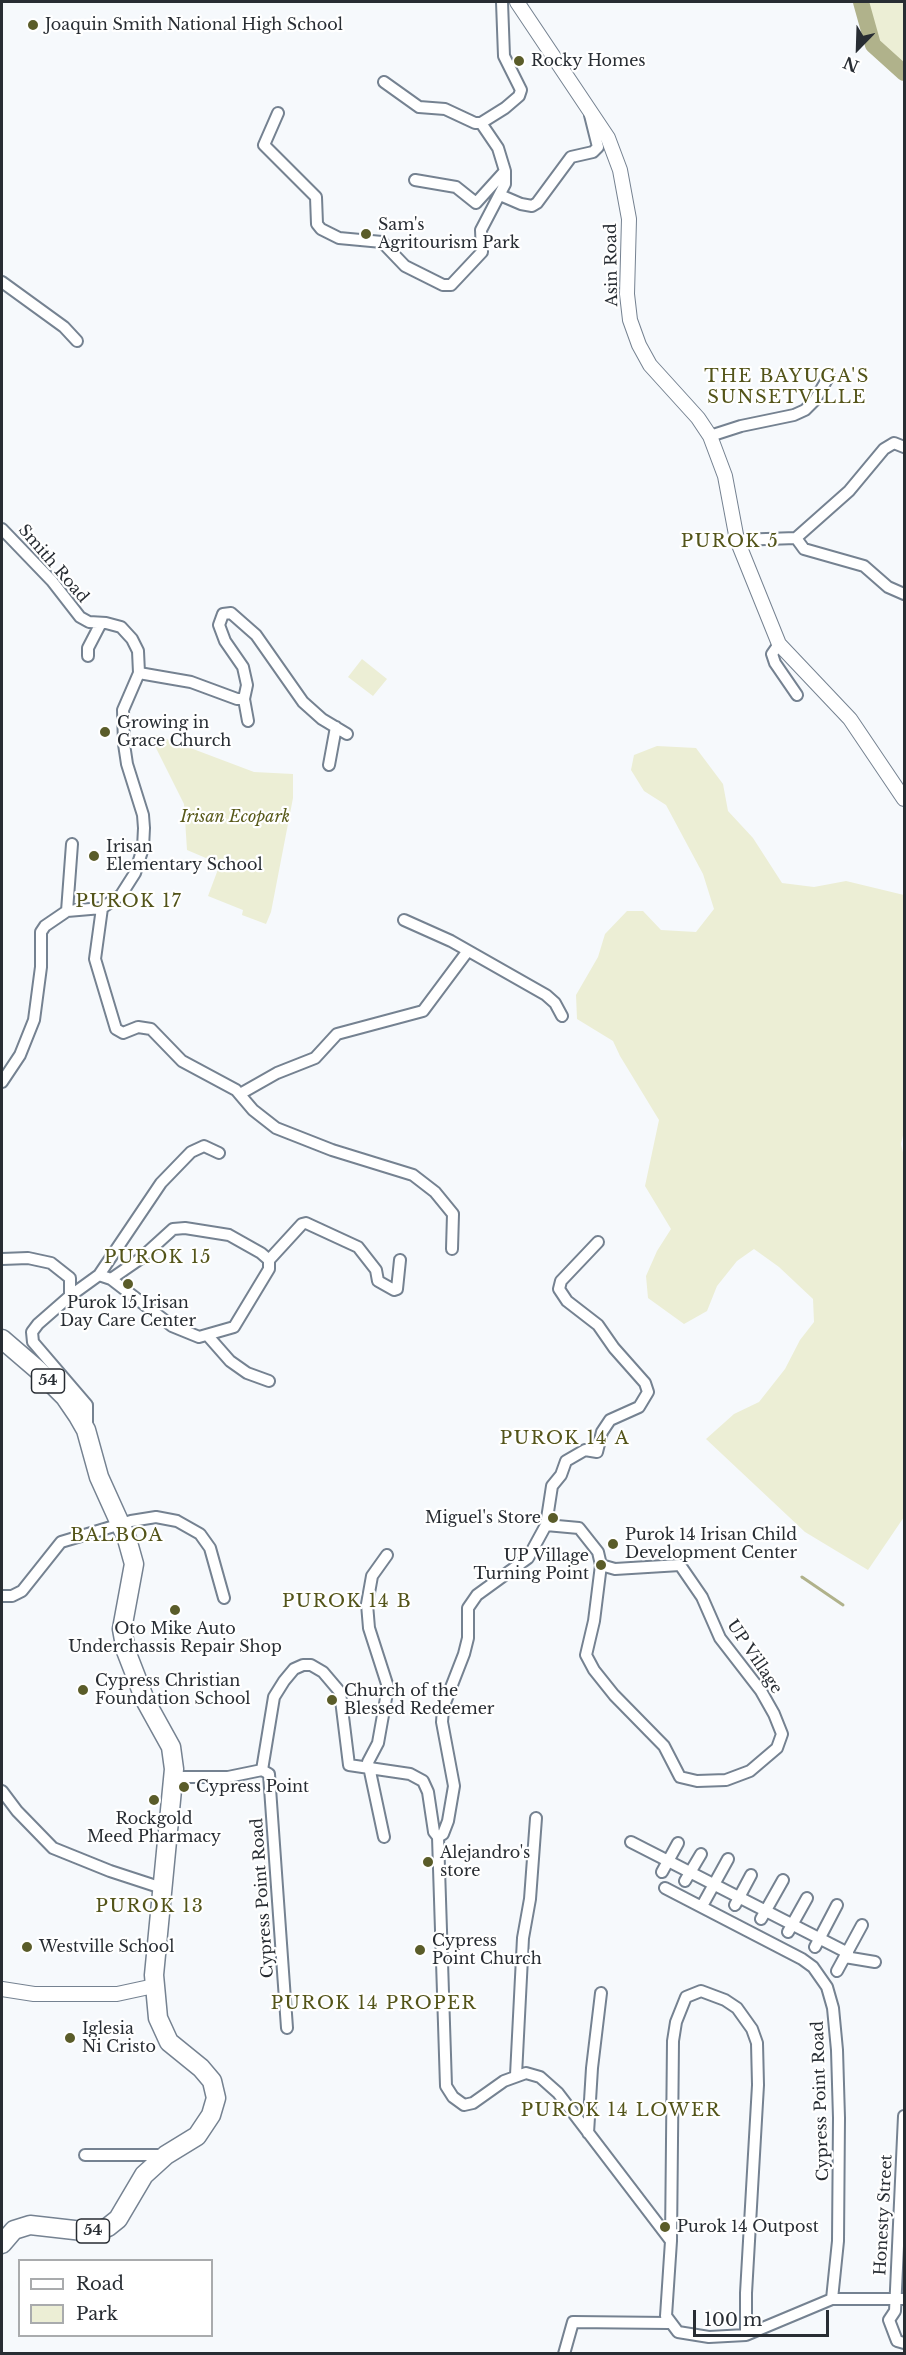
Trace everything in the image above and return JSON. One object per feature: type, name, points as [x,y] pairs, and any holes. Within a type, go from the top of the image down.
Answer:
[{"type":"highway","name":"54","points":[[2,1339],[65,1397],[86,1430],[99,1477],[121,1525],[134,1564],[122,1629],[126,1651],[146,1700],[171,1747],[174,1777],[154,1986],[158,2018],[169,2042],[201,2068],[212,2080],[215,2091],[214,2107],[207,2123],[197,2136],[166,2156],[144,2175],[118,2219],[108,2227],[98,2231],[83,2231],[30,2225],[14,2230],[2,2244]]},
{"type":"main road","name":"Asin Road","points":[[517,2],[608,138],[624,186],[629,219],[627,294],[630,320],[639,345],[650,365],[698,418],[710,436],[725,476],[736,540],[779,644],[850,719],[904,799]]},
{"type":"main road","points":[[2,1989],[34,1994],[117,1994],[154,1986]]},
{"type":"street","points":[[384,82],[419,107],[445,109],[468,121],[480,123],[513,102],[520,90],[504,57],[502,2]]},
{"type":"street","points":[[500,195],[532,206],[571,157],[593,152],[598,147],[587,104]]},
{"type":"street","points":[[278,113],[264,145],[316,197],[317,224],[321,229],[339,238],[382,242],[405,266],[435,282],[451,285],[482,252],[481,231],[505,183],[505,171],[498,148],[480,123]]},
{"type":"street","points":[[415,180],[456,187],[476,202],[505,171]]},
{"type":"street","points":[[2,282],[64,327],[77,341]]},
{"type":"street","points":[[710,436],[741,426],[794,415],[805,410],[815,400],[829,376]]},
{"type":"street","points":[[736,540],[796,538],[849,491],[884,449],[894,443],[904,447]]},
{"type":"street","name":"Smith Road","points":[[2,529],[52,581],[80,617],[89,622],[120,627],[132,639],[141,662],[139,673]]},
{"type":"street","points":[[796,538],[804,549],[864,566],[888,587],[904,594]]},
{"type":"street","points":[[248,721],[244,699],[247,685],[243,667],[225,641],[219,625],[221,616],[226,612],[231,613],[256,635],[303,702],[322,719],[347,734]]},
{"type":"street","points":[[88,656],[87,648],[101,623]]},
{"type":"street","points":[[779,644],[772,654],[775,663],[796,695]]},
{"type":"street","points":[[2,1082],[20,1054],[34,1020],[41,968],[41,932],[50,921],[67,911],[102,908],[128,886],[135,873],[143,848],[143,815],[124,754],[123,721],[124,704],[139,673],[192,682],[237,699],[244,699]]},
{"type":"street","points":[[329,765],[336,727]]},
{"type":"street","points":[[67,911],[72,844]]},
{"type":"street","points":[[102,908],[95,959],[116,1029],[123,1033],[138,1027],[151,1029],[182,1061],[240,1094],[261,1117],[292,1136],[402,1171],[424,1183],[445,1202],[453,1214],[452,1249]]},
{"type":"street","points":[[404,920],[546,995],[555,1002],[562,1017]]},
{"type":"street","points":[[240,1094],[278,1073],[315,1058],[337,1034],[420,1013],[427,1007],[467,952]]},
{"type":"street","points":[[86,1430],[87,1405],[33,1342],[32,1332],[70,1296],[99,1275],[161,1183],[191,1152],[204,1146],[219,1153]]},
{"type":"street","points":[[269,1260],[306,1223],[358,1247],[376,1270],[378,1281],[393,1290],[397,1289],[400,1260]]},
{"type":"street","points":[[99,1275],[111,1279],[172,1326],[186,1334],[208,1336],[234,1327],[269,1269],[269,1260],[261,1252],[229,1235],[191,1228],[173,1229],[140,1259],[111,1279]]},
{"type":"street","points":[[438,1837],[443,1834],[454,1786],[442,1722],[443,1708],[464,1654],[468,1630],[468,1608],[477,1596],[528,1558],[546,1525],[552,1486],[561,1475],[566,1461],[585,1450],[597,1452],[602,1432],[610,1420],[639,1407],[648,1392],[645,1383],[618,1353],[598,1325],[567,1301],[559,1289],[561,1281],[598,1242]]},
{"type":"street","points":[[2,1259],[28,1258],[51,1263],[67,1273],[70,1296]]},
{"type":"street","points":[[208,1336],[239,1367],[269,1381]]},
{"type":"street","points":[[2,1596],[12,1596],[22,1591],[62,1542],[144,1518],[167,1518],[200,1534],[210,1548],[224,1598]]},
{"type":"street","points":[[546,1525],[579,1528],[586,1533],[598,1552],[601,1565]]},
{"type":"street","points":[[384,1837],[374,1782],[368,1769],[382,1724],[388,1687],[369,1628],[367,1604],[372,1576],[387,1555]]},
{"type":"street","name":"UP Village","points":[[601,1565],[615,1569],[680,1565],[702,1598],[720,1638],[761,1691],[774,1714],[782,1734],[781,1740],[769,1757],[750,1772],[726,1780],[697,1781],[680,1777],[664,1746],[614,1695],[594,1670],[586,1654],[594,1621],[601,1565]]},
{"type":"street","points":[[174,1777],[228,1777],[262,1770],[274,1697],[294,1669],[303,1665],[316,1667],[337,1685],[343,1709],[349,1765],[410,1774],[423,1781],[428,1792],[434,1832],[438,1837],[446,2086],[459,2102],[468,2104],[516,2075],[526,2073],[540,2077],[549,2084],[671,2241]]},
{"type":"street","name":"Cypress Point Road","points":[[262,1770],[269,1774],[287,2028]]},
{"type":"street","points":[[2,1791],[17,1811],[53,1848],[110,1871],[162,1888]]},
{"type":"street","points":[[516,2075],[523,1938],[530,1899],[536,1818]]},
{"type":"street","points":[[631,1842],[668,1861],[688,1877],[714,1884],[737,1901],[817,1943],[847,1955],[875,1962]]},
{"type":"street","points":[[662,1872],[678,1843]]},
{"type":"street","points":[[688,1877],[701,1854]]},
{"type":"street","points":[[702,1906],[728,1859]]},
{"type":"street","points":[[737,1901],[751,1875]]},
{"type":"street","points":[[763,1915],[783,1880]]},
{"type":"street","name":"Cypress Point Road","points":[[665,1888],[802,1959],[813,1967],[827,1987],[833,2008],[837,2050],[839,2118],[838,2241],[832,2299]]},
{"type":"street","points":[[790,1929],[807,1898]]},
{"type":"street","points":[[817,1943],[837,1905]]},
{"type":"street","points":[[837,1971],[862,1924]]},
{"type":"street","points":[[746,2334],[746,2293],[758,2085],[757,2043],[752,2029],[737,2008],[725,2000],[701,1991],[686,1997],[678,2016],[673,2042],[671,2241],[666,2316],[669,2322],[678,2332],[689,2336],[746,2334],[832,2299],[901,2299]]},
{"type":"street","points":[[588,2133],[592,2068],[601,1993]]},
{"type":"street","name":"Honesty Street","points":[[903,2344],[897,2341],[889,2320],[901,2299],[904,2116]]},
{"type":"street","points":[[85,2155],[166,2156]]},
{"type":"street","points":[[564,2354],[573,2322],[669,2322]]},
{"type":"green space","points":[[861,2],[904,2],[904,73],[873,45]]},
{"type":"green space","points":[[362,659],[387,679],[373,696],[348,677]]},
{"type":"green space","name":"Irisan Ecopark","points":[[156,735],[254,772],[293,774],[293,798],[271,912],[266,924],[242,915],[243,910],[208,896],[220,864],[187,850],[184,804],[153,742]]},
{"type":"green space","points":[[657,746],[696,748],[723,784],[728,811],[753,838],[782,883],[814,887],[846,881],[904,895],[904,1131],[901,1144],[904,1157],[904,1517],[868,1570],[805,1532],[706,1439],[734,1414],[759,1402],[785,1369],[800,1340],[814,1322],[813,1299],[779,1267],[754,1249],[737,1261],[717,1286],[707,1311],[684,1324],[648,1298],[646,1276],[657,1251],[671,1229],[645,1186],[659,1120],[613,1041],[577,1019],[576,995],[598,957],[605,934],[627,911],[643,911],[661,930],[696,932],[714,909],[703,874],[666,805],[644,791],[631,770],[634,755]]},
{"type":"waterway","points":[[861,2],[873,45],[904,73]]},
{"type":"waterway","points":[[802,1577],[843,1605]]},
{"type":"place","name":"Joaquin Smith National High School","points":[[33,25]]},
{"type":"place","name":"Rocky Homes","points":[[519,61]]},
{"type":"place","name":"Sam's Agritourism Park","points":[[366,234]]},
{"type":"place","name":"Growing in Grace Church","points":[[105,732]]},
{"type":"place","name":"Irisan Elementary School","points":[[94,856]]},
{"type":"place","name":"Purok 15 Irisan Day Care Center","points":[[128,1284]]},
{"type":"place","name":"Miguel's Store","points":[[553,1518]]},
{"type":"place","name":"Purok 14 Irisan Child Development Center","points":[[613,1544]]},
{"type":"place","name":"UP Village Turning Point","points":[[601,1565]]},
{"type":"place","name":"Oto Mike Auto Underchassis Repair Shop","points":[[175,1610]]},
{"type":"place","name":"Cypress Christian Foundation School","points":[[83,1690]]},
{"type":"place","name":"Church of the Blessed Redeemer","points":[[332,1700]]},
{"type":"place","name":"Cypress Point","points":[[184,1787]]},
{"type":"place","name":"Rockgold Meed Pharmacy","points":[[154,1800]]},
{"type":"place","name":"Alejandro's store","points":[[428,1862]]},
{"type":"place","name":"Westville School","points":[[27,1947]]},
{"type":"place","name":"Cypress Point Church","points":[[420,1950]]},
{"type":"place","name":"Iglesia Ni Cristo","points":[[70,2038]]},
{"type":"place","name":"Purok 14 Outpost","points":[[665,2227]]},
{"type":"district","name":"THE BAYUGA'S SUNSETVILLE","points":[[787,388]]},
{"type":"district","name":"PUROK 5","points":[[730,542]]},
{"type":"district","name":"PUROK 17","points":[[129,902]]},
{"type":"district","name":"PUROK 15","points":[[158,1258]]},
{"type":"district","name":"PUROK 14 A","points":[[565,1439]]},
{"type":"district","name":"BALBOA","points":[[117,1536]]},
{"type":"district","name":"PUROK 14 B","points":[[347,1602]]},
{"type":"district","name":"PUROK 13","points":[[150,1907]]},
{"type":"district","name":"PUROK 14 PROPER","points":[[374,2004]]},
{"type":"district","name":"PUROK 14 LOWER","points":[[621,2111]]}]
